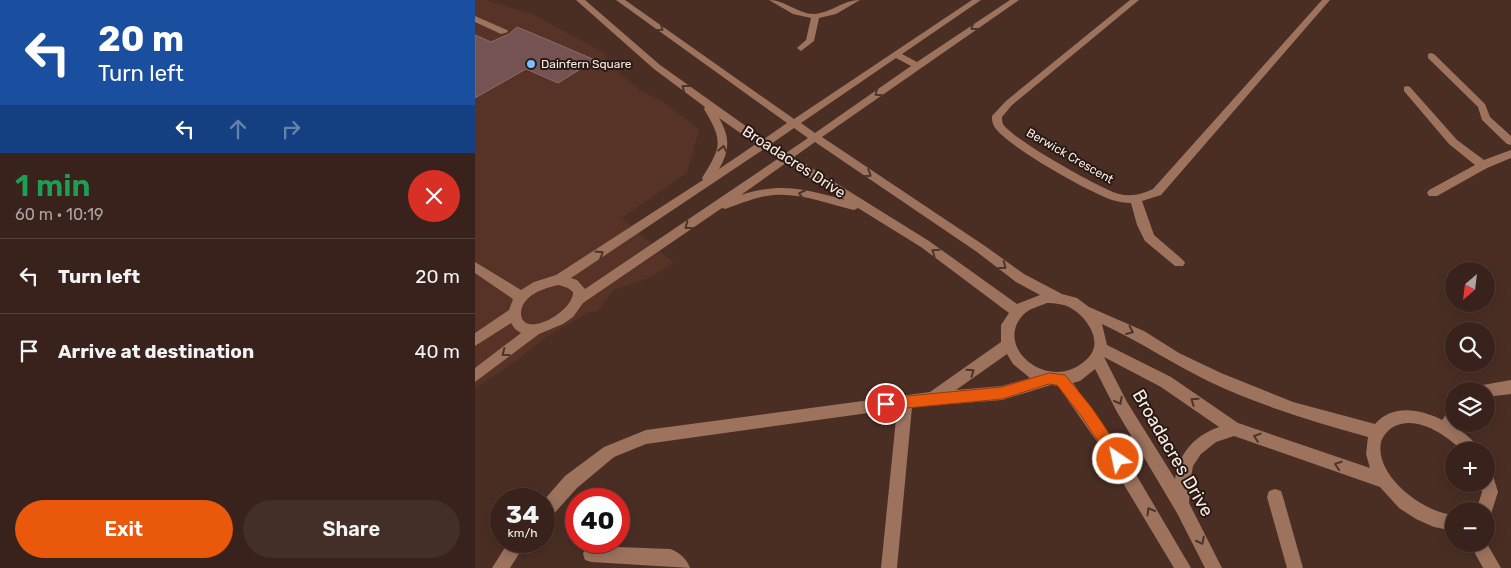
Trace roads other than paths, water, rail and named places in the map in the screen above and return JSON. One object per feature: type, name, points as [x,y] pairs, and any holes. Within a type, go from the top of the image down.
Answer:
[{"type":"street","name":"Broadacres Drive","points":[[580,0],[657,67],[704,102],[787,158],[925,244],[1017,312],[1035,300],[1058,298]]},
{"type":"street","name":"Broadacres Drive","points":[[620,0],[793,123],[981,249],[1020,278],[1058,298],[1073,302],[1086,311],[1095,322],[1100,334],[1098,353],[1122,407],[1183,507],[1214,568]]},
{"type":"street","points":[[773,0],[803,16],[815,17],[828,14],[856,0]]},
{"type":"street","points":[[475,340],[514,313],[522,298],[539,285],[559,280],[698,190],[793,123],[977,0]]},
{"type":"street","points":[[475,376],[535,330],[558,323],[572,311],[579,299],[657,249],[917,65],[1015,0]]},
{"type":"street","name":"Berwick Crescent","points":[[1135,0],[999,111],[997,120],[1000,128],[1014,139],[1097,189],[1115,197],[1137,199]]},
{"type":"street","points":[[1179,263],[1149,238],[1143,225],[1137,199],[1157,192],[1326,0]]},
{"type":"street","points":[[801,48],[810,41],[815,17]]},
{"type":"street","points":[[475,19],[504,32]]},
{"type":"street","points":[[895,54],[917,65]]},
{"type":"street","points":[[1431,56],[1481,106],[1486,118],[1511,142]]},
{"type":"street","points":[[1407,89],[1453,142],[1483,164]]},
{"type":"street","points":[[698,190],[717,166],[723,152],[724,142],[721,128],[704,102]]},
{"type":"street","points":[[1433,192],[1483,164],[1511,154]]},
{"type":"street","points":[[710,210],[755,195],[774,192],[796,192],[867,208]]},
{"type":"street","points":[[475,267],[522,298]]},
{"type":"street","points":[[559,280],[568,281],[575,285],[579,291],[579,299]]},
{"type":"street","points":[[1086,311],[1139,335],[1174,357],[1216,378],[1293,409],[1377,432]]},
{"type":"street","points":[[1017,312],[1010,322],[1007,333],[1008,345],[1013,357],[1035,375],[1055,379],[1087,412],[1129,475],[1183,568]]},
{"type":"street","points":[[514,313],[515,320],[519,326],[535,330]]},
{"type":"street","points":[[934,398],[1008,345]]},
{"type":"street","points":[[555,500],[571,482],[609,452],[646,437],[905,401],[1002,393],[1082,373],[1098,353],[1166,382],[1234,429],[1384,480]]},
{"type":"street","points":[[1495,389],[1511,387]]},
{"type":"street","points":[[889,568],[905,401]]},
{"type":"street","points":[[1445,422],[1412,417],[1397,418],[1385,423],[1377,432],[1373,446],[1376,462],[1384,480],[1397,496],[1412,508],[1430,518],[1445,521]]},
{"type":"street","points":[[1183,507],[1180,483],[1185,467],[1194,450],[1210,437],[1234,429]]},
{"type":"street","points":[[1455,432],[1463,442]]},
{"type":"street","points":[[1275,497],[1295,568]]},
{"type":"street","points":[[1483,552],[1493,568]]},
{"type":"street","points":[[500,568],[511,553]]},
{"type":"street","points":[[591,554],[670,558],[682,568]]},
{"type":"place","name":"Dainfern Square","points":[[531,64]]}]
